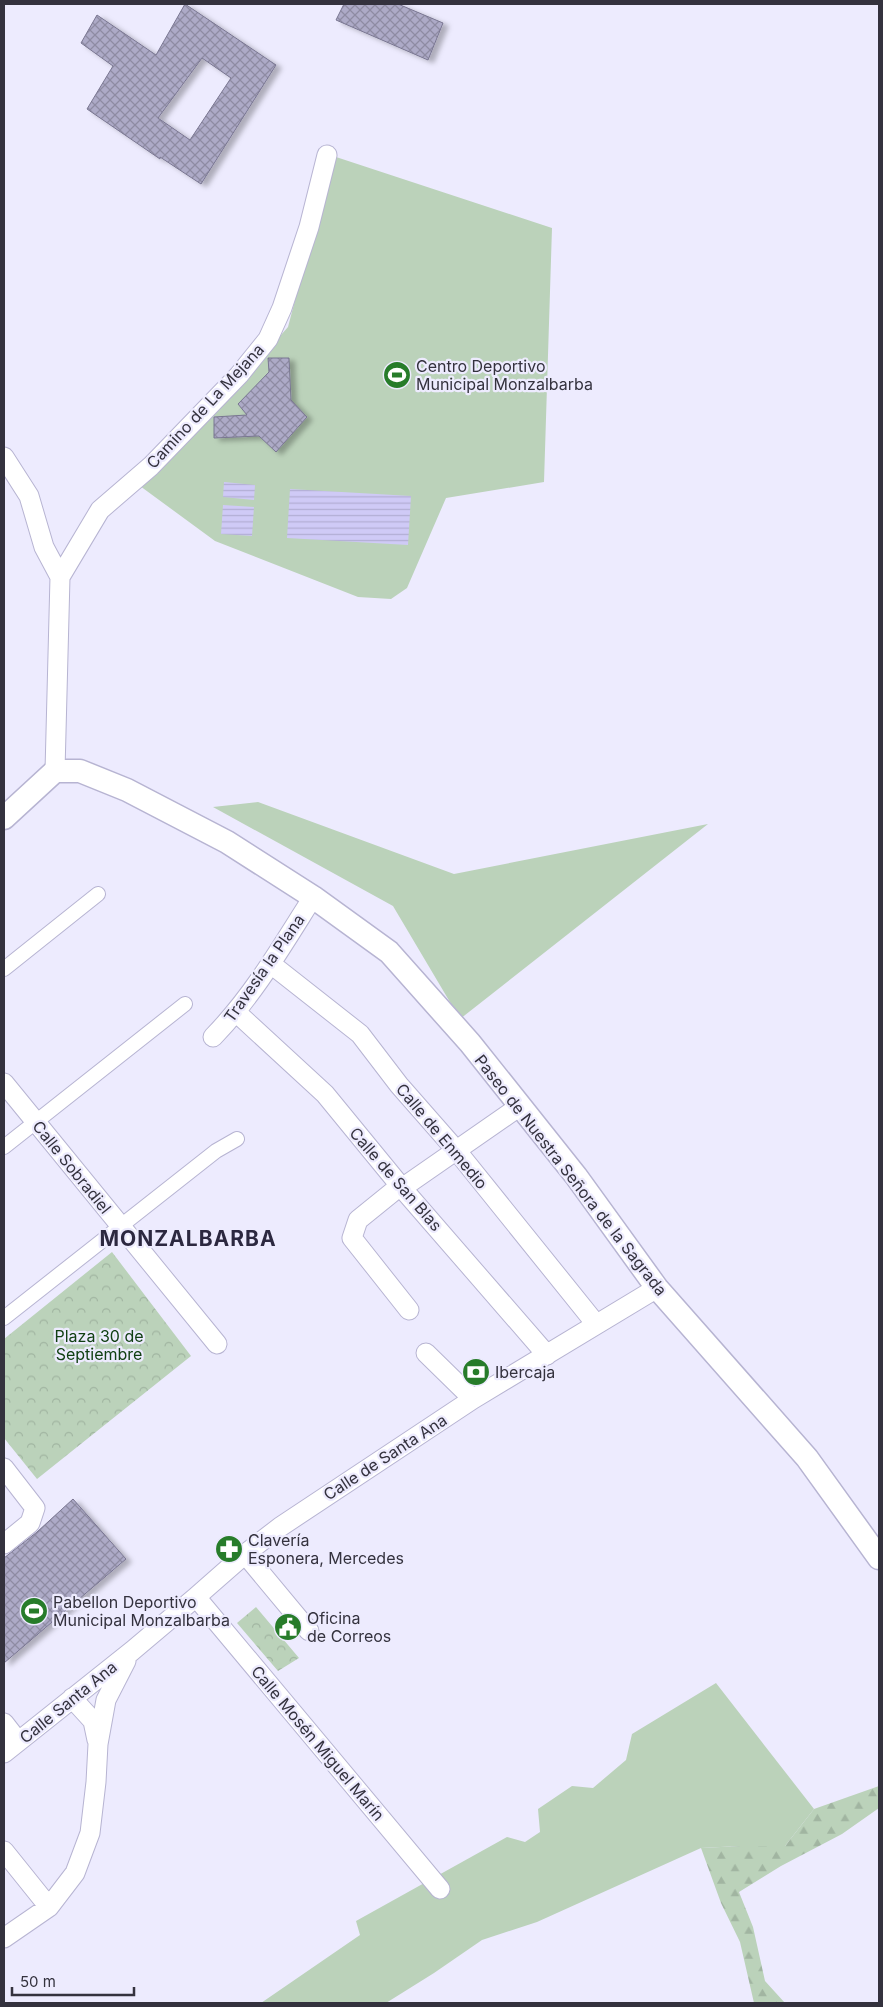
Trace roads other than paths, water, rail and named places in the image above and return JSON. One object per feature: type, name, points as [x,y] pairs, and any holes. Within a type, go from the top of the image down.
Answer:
[{"type":"street","name":"Camino de La Mejana","points":[[60,577],[100,510],[151,466],[239,375],[268,339],[282,308],[309,227],[327,154]]},
{"type":"street","points":[[4,457],[29,496],[44,547],[60,577],[55,771],[4,818]]},
{"type":"street","name":"Paseo de Nuestra Señora de la Sagrada","points":[[55,771],[80,771],[127,790],[227,842],[313,897],[389,952],[470,1043],[576,1176],[657,1288],[807,1458],[879,1558]]},
{"type":"street","points":[[4,969],[98,894]]},
{"type":"street","name":"Travesía la Plana","points":[[213,1037],[237,1013],[272,964],[313,897]]},
{"type":"street","name":"Calle de Enmedio","points":[[272,964],[360,1034],[399,1085],[456,1150],[596,1324]]},
{"type":"street","points":[[4,1147],[185,1004]]},
{"type":"street","name":"Calle de San Blas","points":[[237,1013],[325,1094],[401,1187],[547,1354]]},
{"type":"street","name":"Calle Sobradiel","points":[[4,1083],[217,1344]]},
{"type":"street","points":[[409,1310],[352,1238],[358,1220],[401,1187],[520,1106]]},
{"type":"street","points":[[4,1318],[216,1151],[237,1139]]},
{"type":"street","name":"Calle de Santa Ana","points":[[132,1651],[280,1526],[473,1399],[657,1288]]},
{"type":"street","points":[[426,1353],[473,1399]]},
{"type":"street","points":[[4,1468],[35,1508],[30,1523],[4,1544]]},
{"type":"street","points":[[245,1554],[309,1631]]},
{"type":"street","name":"Calle Mosén Miguel Marín","points":[[196,1597],[440,1889]]},
{"type":"street","points":[[4,1938],[49,1907],[75,1873],[90,1833],[98,1744],[106,1700],[117,1674],[132,1651]]},
{"type":"street","name":"Calle Santa Ana","points":[[11,1747],[132,1651]]},
{"type":"street","points":[[72,1698],[93,1720],[98,1744]]},
{"type":"street","points":[[4,1723],[11,1747]]},
{"type":"street","points":[[4,1851],[49,1907]]},
{"type":"place","name":"Centro Deportivo Municipal Monzalbarba","points":[[397,375]]},
{"type":"place","name":"Ibercaja","points":[[476,1372]]},
{"type":"place","name":"Clavería Esponera, Mercedes","points":[[229,1549]]},
{"type":"place","name":"Pabellon Deportivo Municipal Monzalbarba","points":[[34,1611]]},
{"type":"place","name":"Oficina de Correos","points":[[288,1627]]},
{"type":"district","name":"MONZALBARBA","points":[[188,1239]]},
{"type":"park label","name":"Plaza 30 de Septiembre","points":[[99,1345]]}]
